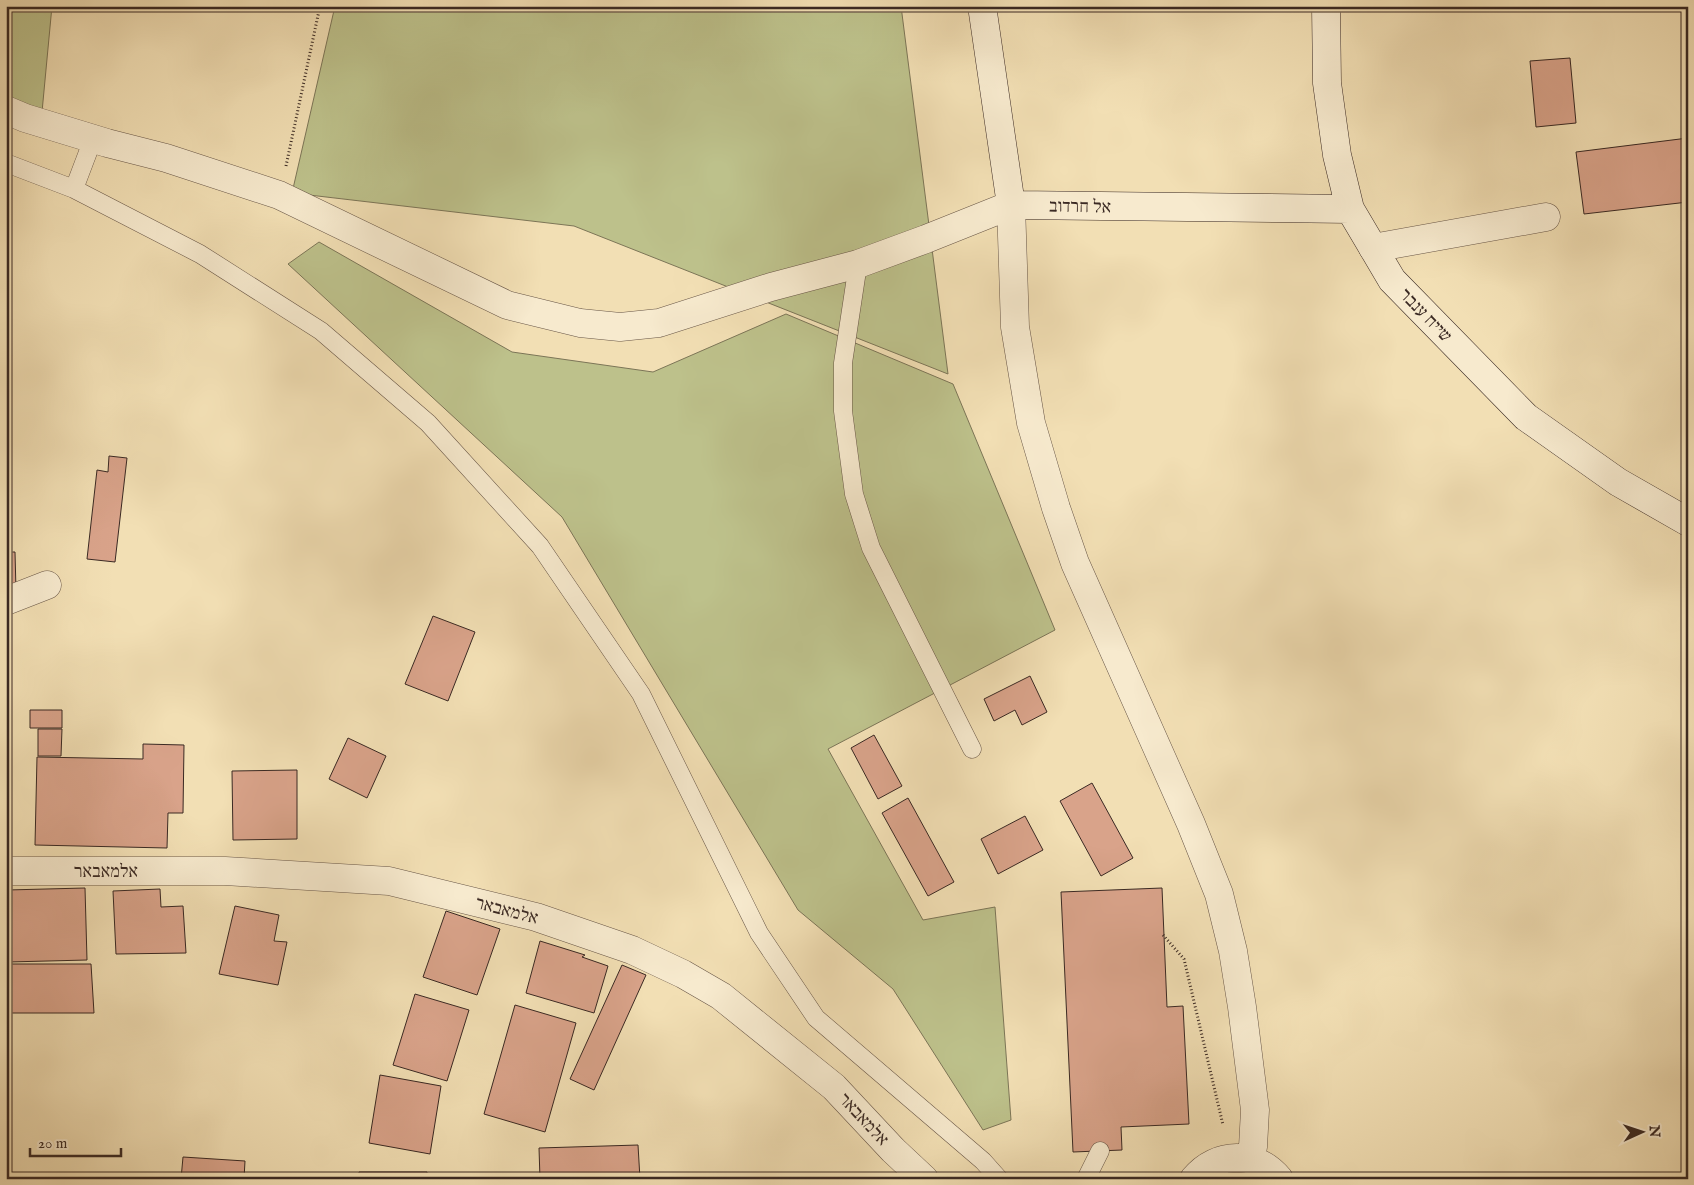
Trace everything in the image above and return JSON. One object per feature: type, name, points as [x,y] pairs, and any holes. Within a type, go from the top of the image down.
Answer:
[{"type":"street","points":[[982,6],[1011,205],[1015,327],[1031,423],[1075,563],[1191,824],[1219,894],[1233,951],[1256,1110],[1253,1147],[1239,1158]]},
{"type":"street","name":"שייח ענבר","points":[[1326,6],[1327,83],[1337,155],[1350,209],[1392,280],[1526,417],[1618,482],[1688,522]]},
{"type":"street","points":[[6,110],[25,118],[93,139],[166,158],[279,195],[507,305],[580,323],[620,327],[659,323],[771,287],[858,264],[1011,205]]},
{"type":"street","name":"אל חרדוב","points":[[1011,205],[1350,209]]},
{"type":"street","points":[[1373,248],[1546,217]]},
{"type":"street","points":[[6,601],[47,585]]},
{"type":"street","name":"אלמאבאר","points":[[6,871],[225,871],[389,881],[536,917],[632,950],[683,974],[721,996],[834,1087],[893,1150],[924,1179]]},
{"type":"street","points":[[1194,1179],[1207,1166],[1222,1159],[1239,1158],[1266,1166],[1279,1179]]},
{"type":"lane","points":[[74,189],[93,139]]},
{"type":"lane","points":[[6,163],[74,189],[200,254],[321,331],[428,423],[540,546],[642,694],[759,932],[816,1018],[983,1161],[999,1179]]},
{"type":"lane","points":[[858,264],[842,363],[843,411],[854,494],[871,548],[972,749]]},
{"type":"lane","points":[[1086,1179],[1100,1152]]},
{"type":"path","points":[[279,195],[320,6]]},
{"type":"path","points":[[1164,935],[1184,959],[1239,1158]]},
{"type":"green space","points":[[6,6],[52,6],[42,112],[6,95]]},
{"type":"green space","points":[[335,6],[901,6],[948,374],[574,226],[292,193]]},
{"type":"green space","points":[[319,242],[512,352],[653,372],[786,314],[953,384],[1055,630],[828,749],[923,920],[995,907],[1011,1120],[983,1130],[893,989],[798,910],[562,517],[288,264]]},
{"type":"building","points":[[1570,58],[1576,123],[1536,127],[1530,61]]},
{"type":"building","points":[[1688,138],[1688,202],[1584,214],[1576,152]]},
{"type":"building","points":[[109,456],[127,458],[115,562],[87,559],[97,470],[108,472]]},
{"type":"building","points":[[6,552],[15,552],[16,591],[6,591]]},
{"type":"building","points":[[433,616],[475,632],[448,701],[405,684]]},
{"type":"building","points":[[1030,676],[1047,712],[1022,725],[1015,710],[994,721],[984,699]]},
{"type":"building","points":[[30,710],[62,710],[62,728],[30,728]]},
{"type":"building","points":[[38,729],[62,729],[61,756],[38,756]]},
{"type":"building","points":[[874,735],[902,786],[878,799],[851,748]]},
{"type":"building","points":[[348,738],[386,756],[367,798],[329,779]]},
{"type":"building","points":[[143,744],[184,745],[183,813],[168,813],[167,848],[35,845],[37,757],[143,759]]},
{"type":"building","points":[[297,770],[297,839],[233,840],[232,771]]},
{"type":"building","points":[[1092,783],[1133,858],[1101,876],[1060,801]]},
{"type":"building","points":[[908,798],[954,882],[928,896],[882,813]]},
{"type":"building","points":[[1025,816],[1043,850],[998,874],[981,839]]},
{"type":"building","points":[[85,888],[87,960],[8,962],[7,890]]},
{"type":"building","points":[[1162,888],[1167,1007],[1183,1006],[1189,1124],[1121,1127],[1122,1150],[1073,1152],[1061,892]]},
{"type":"building","points":[[160,889],[161,907],[183,906],[186,953],[116,954],[113,891]]},
{"type":"building","points":[[235,906],[279,915],[274,941],[287,942],[278,985],[219,974]]},
{"type":"building","points":[[446,911],[500,929],[477,995],[423,977]]},
{"type":"building","points":[[540,941],[585,955],[582,957],[608,966],[594,1013],[526,993]]},
{"type":"building","points":[[8,964],[91,964],[94,1013],[9,1013]]},
{"type":"building","points":[[622,965],[646,975],[594,1090],[570,1079]]},
{"type":"building","points":[[415,994],[469,1010],[447,1081],[393,1065]]},
{"type":"building","points":[[515,1005],[576,1023],[545,1132],[484,1114]]},
{"type":"building","points":[[380,1075],[441,1086],[430,1154],[369,1143]]},
{"type":"building","points":[[638,1145],[640,1179],[540,1179],[539,1148]]},
{"type":"building","points":[[183,1157],[245,1161],[244,1179],[181,1179]]},
{"type":"building","points":[[359,1172],[427,1172],[427,1179],[359,1179]]}]
